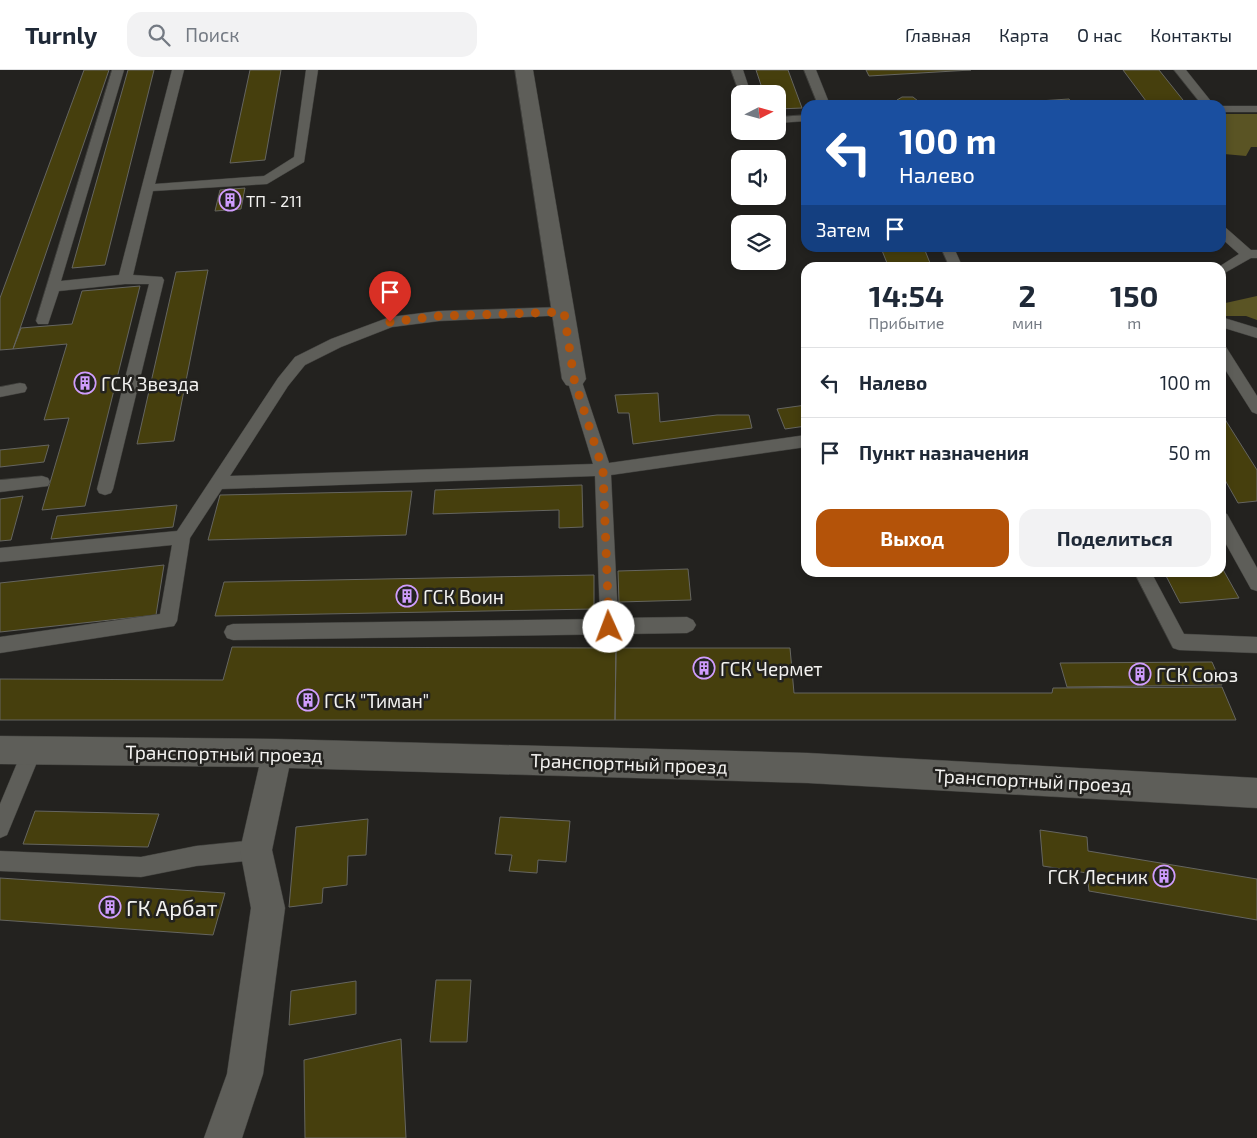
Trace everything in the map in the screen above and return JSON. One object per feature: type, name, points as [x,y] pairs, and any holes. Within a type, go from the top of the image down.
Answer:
[{"type":"street","points":[[524,70],[574,379]]},
{"type":"street","name":"Транспортный проезд","points":[[0,750],[277,753],[808,768],[1257,793]]},
{"type":"street","points":[[223,1138],[245,1074],[268,908],[256,850],[277,753]]},
{"type":"lane","points":[[43,321],[118,70]]},
{"type":"lane","points":[[124,279],[178,70]]},
{"type":"lane","points":[[148,188],[267,180],[300,159],[312,70]]},
{"type":"lane","points":[[737,70],[742,85]]},
{"type":"lane","points":[[810,70],[822,100]]},
{"type":"lane","points":[[1180,70],[1204,100]]},
{"type":"lane","points":[[1226,109],[1257,109]]},
{"type":"lane","points":[[786,119],[801,118]]},
{"type":"lane","points":[[1226,235],[1253,254],[1226,268]]},
{"type":"lane","points":[[53,287],[124,279],[157,280],[105,489]]},
{"type":"lane","points":[[0,645],[168,620],[182,537],[283,382],[300,361],[336,343],[390,322],[439,316],[564,312]]},
{"type":"lane","points":[[1226,324],[1257,333]]},
{"type":"lane","points":[[1226,359],[1257,408]]},
{"type":"lane","points":[[574,379],[603,470],[609,627]]},
{"type":"lane","points":[[0,392],[20,388]]},
{"type":"lane","points":[[217,483],[603,470],[801,442]]},
{"type":"lane","points":[[0,486],[42,482]]},
{"type":"lane","points":[[1226,528],[1257,584]]},
{"type":"lane","points":[[0,556],[182,537]]},
{"type":"lane","points":[[1145,577],[1180,642],[1257,645]]},
{"type":"lane","points":[[233,632],[687,625]]},
{"type":"lane","points":[[0,828],[32,750]]},
{"type":"lane","points":[[0,861],[141,867],[196,856],[256,850]]},
{"type":"shaded area","points":[[1226,114],[1257,114],[1257,147],[1251,147],[1246,156],[1226,154]]},
{"type":"shaded area","points":[[1257,296],[1257,320],[1246,316],[1226,316],[1226,303]]},
{"type":"building","points":[[84,70],[109,70],[13,349],[0,350],[0,298]]},
{"type":"building","points":[[128,70],[154,70],[105,265],[72,268]]},
{"type":"building","points":[[250,70],[281,70],[265,160],[230,163]]},
{"type":"building","points":[[756,70],[788,70],[801,108],[786,109],[786,85],[761,85]]},
{"type":"building","points":[[866,70],[971,70],[869,76]]},
{"type":"building","points":[[1123,70],[1159,70],[1183,100],[1145,100]]},
{"type":"building","points":[[902,97],[913,97],[917,100],[897,100]]},
{"type":"building","name":"ТП - 211","points":[[245,188],[241,209],[215,211],[220,190]]},
{"type":"building","points":[[883,252],[926,252],[930,262],[887,262]]},
{"type":"building","points":[[208,270],[174,441],[137,444],[176,272]]},
{"type":"building","name":"ГСК Звезда","points":[[140,286],[85,506],[42,510],[69,418],[44,420],[67,344],[13,349],[21,328],[72,324],[82,291]]},
{"type":"building","points":[[658,393],[660,422],[717,415],[749,415],[752,428],[633,444],[629,413],[618,413],[615,395]]},
{"type":"building","points":[[801,406],[801,427],[785,429],[777,409]]},
{"type":"building","points":[[1226,421],[1257,470],[1257,501],[1238,503],[1226,482]]},
{"type":"building","points":[[49,445],[44,462],[0,467],[0,450]]},
{"type":"building","points":[[582,485],[583,527],[559,528],[559,510],[433,514],[435,490]]},
{"type":"building","points":[[412,491],[406,535],[208,540],[220,495]]},
{"type":"building","points":[[23,496],[11,540],[0,541],[0,499]]},
{"type":"building","points":[[177,505],[173,527],[51,539],[57,516]]},
{"type":"building","points":[[164,565],[156,615],[0,632],[0,583]]},
{"type":"building","points":[[688,569],[691,600],[619,602],[618,571]]},
{"type":"building","name":"ГСК Воин","points":[[594,575],[594,609],[215,616],[224,582]]},
{"type":"building","points":[[1226,575],[1239,598],[1180,603],[1167,577],[1226,577]]},
{"type":"building","name":"ГСК \"Тиман\"","points":[[232,647],[616,648],[615,720],[0,720],[0,679],[223,680]]},
{"type":"building","name":"ГСК Чермет","points":[[616,648],[790,648],[794,693],[1052,693],[1053,688],[1222,687],[1236,720],[615,720]]},
{"type":"building","name":"ГСК Союз","points":[[1212,662],[1222,685],[1067,687],[1060,663]]},
{"type":"building","name":"ГК Арбат","points":[[35,811],[159,814],[148,847],[23,844]]},
{"type":"building","points":[[500,817],[570,821],[566,862],[538,860],[537,873],[509,871],[512,855],[495,854]]},
{"type":"building","points":[[368,819],[366,855],[348,856],[347,885],[323,888],[322,903],[289,907],[296,827]]},
{"type":"building","name":"ГСК Лесник","points":[[1040,830],[1087,837],[1088,851],[1257,879],[1257,920],[1089,891],[1087,873],[1043,866]]},
{"type":"building","name":"ГК Арбат","points":[[0,878],[225,893],[213,935],[0,920]]},
{"type":"building","points":[[436,980],[471,980],[467,1042],[430,1042]]},
{"type":"building","points":[[356,981],[356,1014],[289,1025],[291,991]]},
{"type":"building","points":[[401,1039],[406,1138],[305,1138],[304,1060]]},
{"type":"place","name":"ТП - 211","points":[[230,200]]},
{"type":"place","name":"ГСК Звезда","points":[[85,383]]},
{"type":"place","name":"ГСК Воин","points":[[407,596]]},
{"type":"place","name":"ГСК Чермет","points":[[704,668]]},
{"type":"place","name":"ГСК Союз","points":[[1140,674]]},
{"type":"place","name":"ГСК \"Тиман\"","points":[[308,700]]},
{"type":"place","name":"ГСК Лесник","points":[[1164,876]]},
{"type":"place","name":"ГК Арбат","points":[[110,907]]},
{"type":"route","points":[[390,322],[439,316],[564,312],[574,379],[603,470],[609,627]]}]
